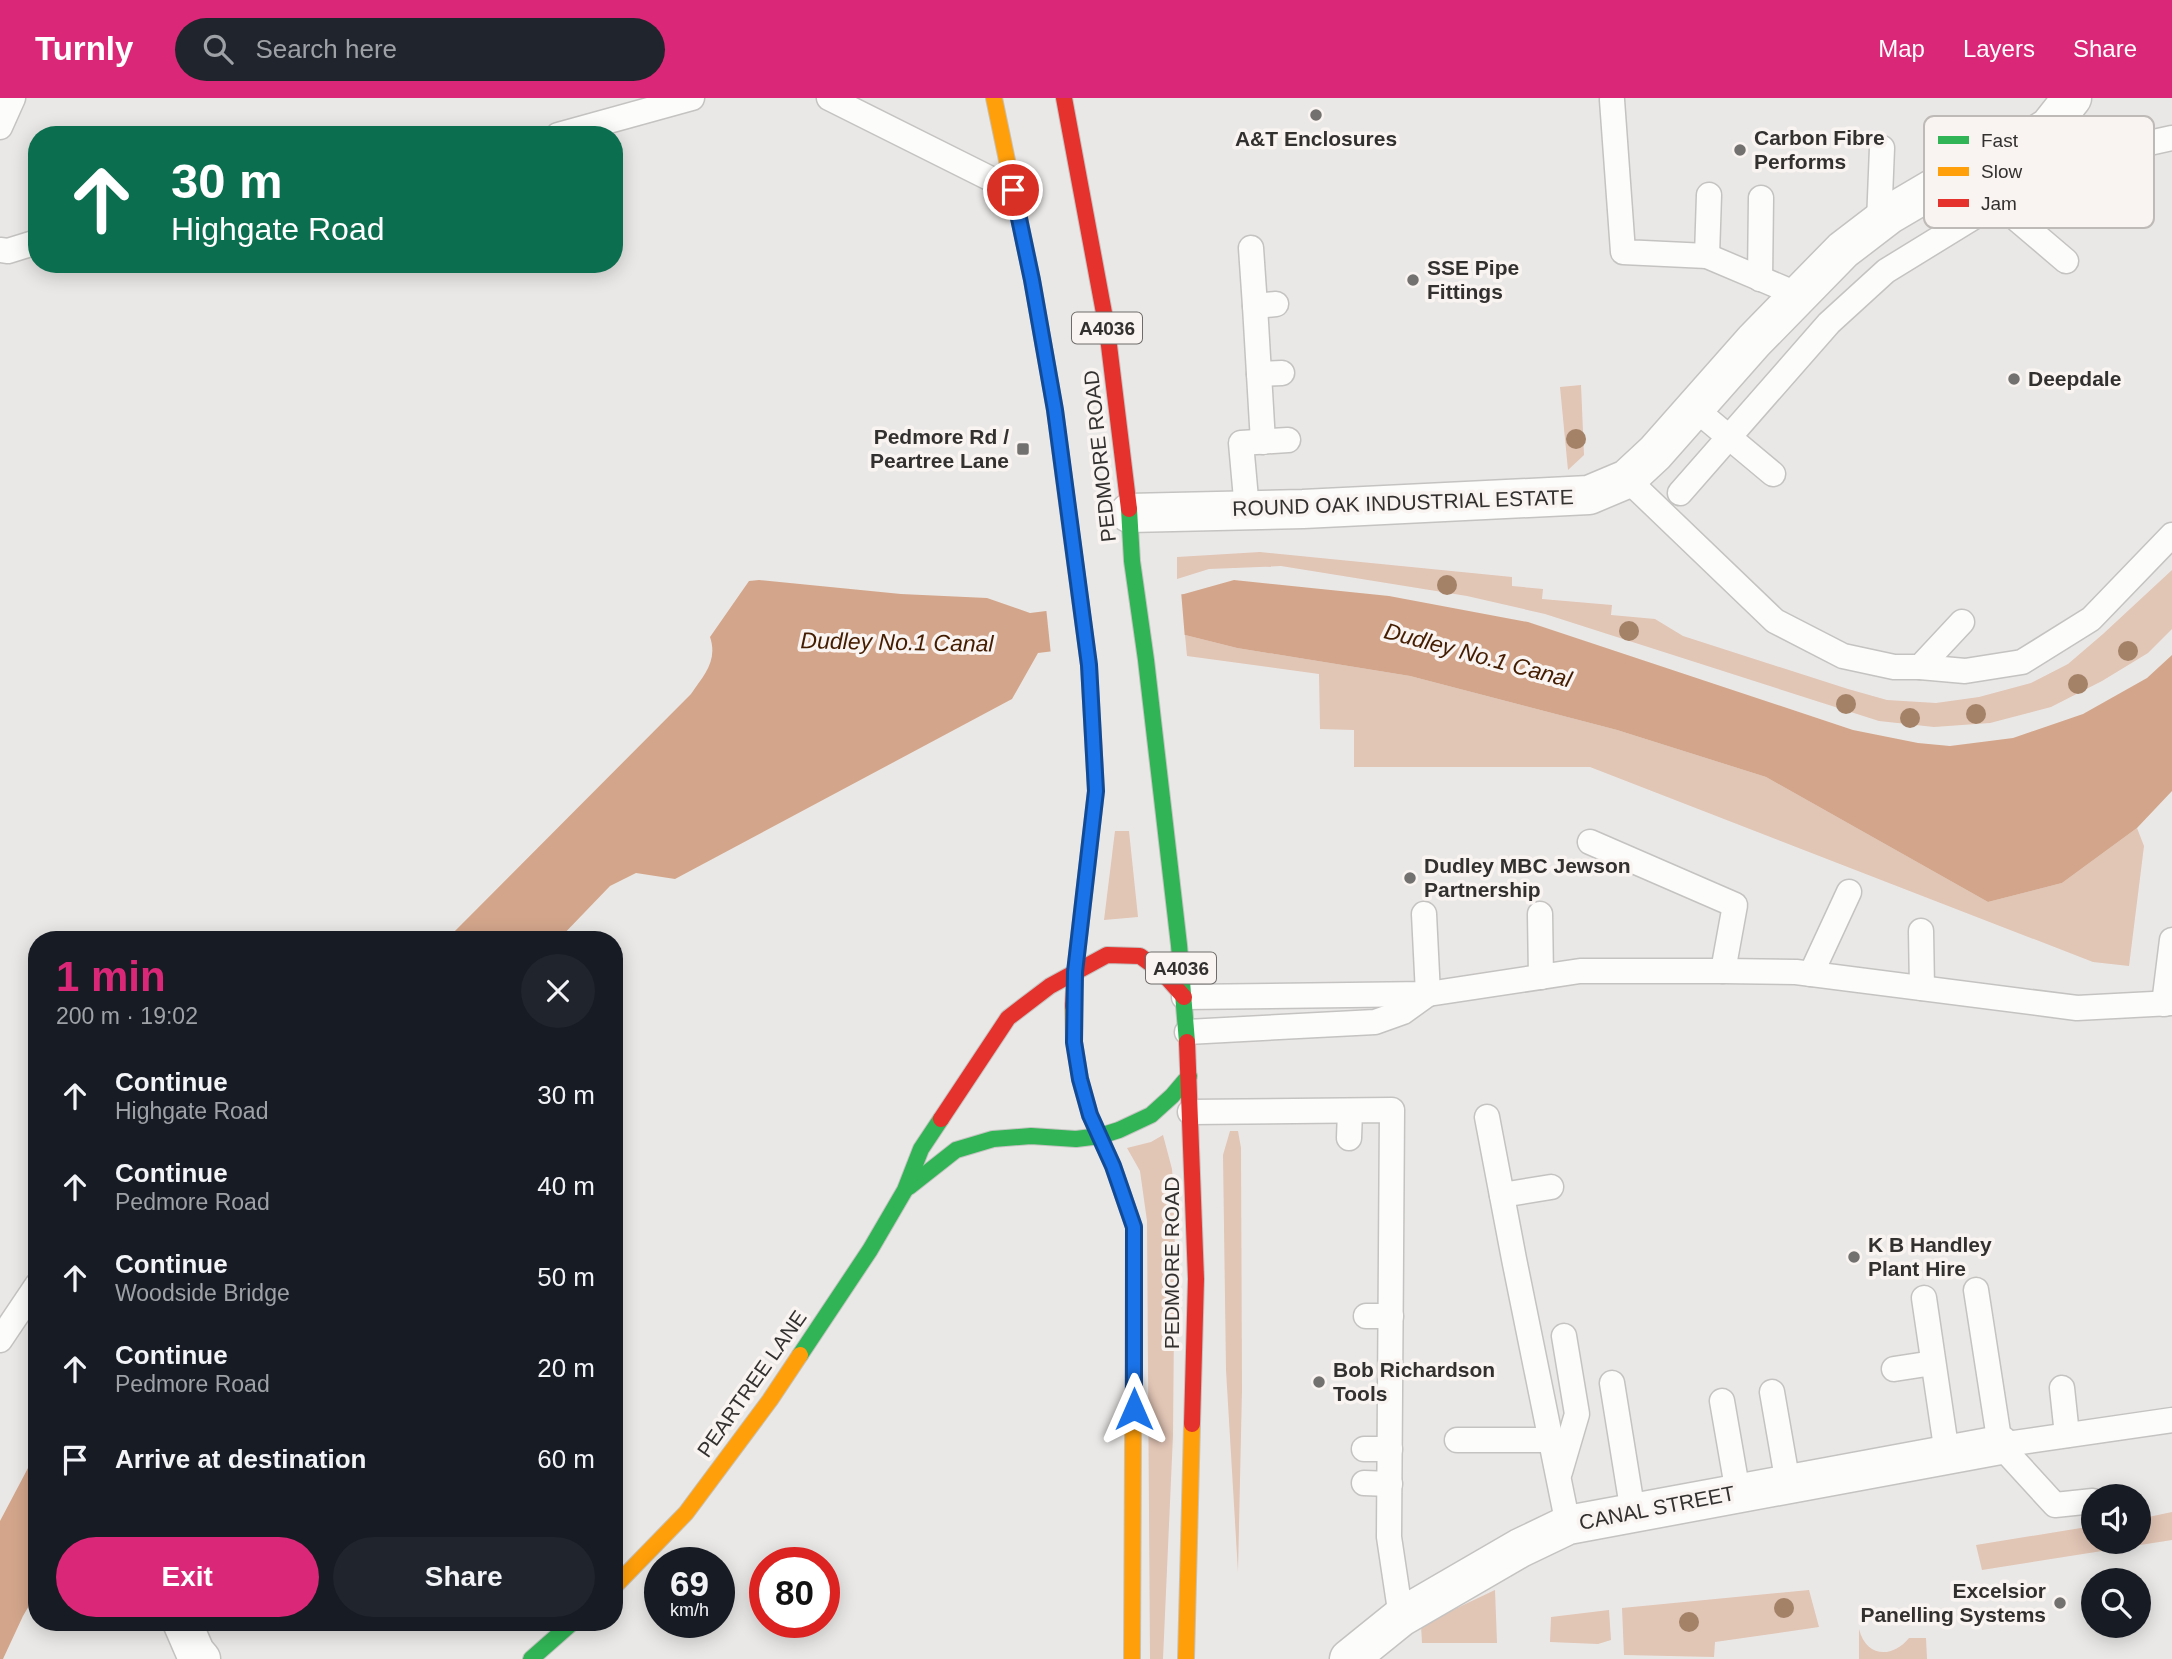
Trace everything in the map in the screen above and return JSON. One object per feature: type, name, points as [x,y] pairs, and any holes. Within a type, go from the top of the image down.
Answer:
[{"type":"main road","name":"PEDMORE ROAD","points":[[994,98],[1032,280],[1055,410],[1089,665],[1096,791],[1075,972]]},
{"type":"main road","name":"PEDMORE ROAD","points":[[1071,100],[1107,329],[1184,997]]},
{"type":"main road","points":[[1075,972],[1107,955],[1140,956],[1162,972],[1184,997]]},
{"type":"main road","name":"A4036","points":[[1075,972],[1074,1042],[1080,1079],[1090,1115],[1100,1136]]},
{"type":"main road","name":"PEARTREE LANE","points":[[623,1578],[686,1513],[770,1400],[870,1250],[905,1190],[921,1149],[1009,1018],[1050,985],[1075,972]]},
{"type":"main road","name":"A4036","points":[[1184,997],[1189,1076]]},
{"type":"main road","name":"PEDMORE ROAD","points":[[1186,1659],[1196,1279],[1189,1076]]},
{"type":"main road","points":[[1100,1136],[1151,1115],[1189,1076]]},
{"type":"main road","name":"PEARTREE LANE","points":[[905,1190],[956,1150],[993,1139],[1031,1136],[1076,1139],[1100,1136]]},
{"type":"main road","name":"PEDMORE ROAD","points":[[1100,1136],[1134,1227],[1132,1659]]},
{"type":"main road","points":[[531,1659],[563,1631]]},
{"type":"street","name":"ROUND OAK INDUSTRIAL ESTATE","points":[[2058,116],[2072,98]]},
{"type":"street","name":"ROUND OAK INDUSTRIAL ESTATE","points":[[1129,513],[1589,495],[1627,479],[1655,453],[1754,341],[1843,250],[1879,222],[1924,194]]},
{"type":"street","name":"CANAL STREET","points":[[1349,1659],[1401,1617],[1520,1548],[1568,1525],[2000,1445]]},
{"type":"street","points":[[185,1631],[201,1659]]},
{"type":"lane","points":[[0,127],[13,98]]},
{"type":"lane","points":[[591,126],[692,98]]},
{"type":"lane","points":[[829,98],[1013,190]]},
{"type":"lane","points":[[1612,100],[1623,252],[1707,256],[1799,295]]},
{"type":"lane","points":[[2154,142],[2172,138]]},
{"type":"lane","points":[[1879,222],[1882,148]]},
{"type":"lane","points":[[1707,256],[1709,195]]},
{"type":"lane","points":[[1760,279],[1761,198]]},
{"type":"lane","points":[[1680,493],[1829,324],[1886,271],[1956,228]]},
{"type":"lane","points":[[2028,228],[2066,261]]},
{"type":"lane","points":[[0,250],[8,251],[28,245]]},
{"type":"lane","points":[[1251,248],[1265,305],[1270,373],[1263,442]]},
{"type":"lane","points":[[1694,408],[1773,474]]},
{"type":"lane","points":[[1247,510],[1241,443],[1288,440]]},
{"type":"lane","points":[[1627,479],[1775,621],[1843,656],[1894,667],[1965,671],[2022,662],[2091,620],[2172,535]]},
{"type":"lane","points":[[1920,667],[1962,622]]},
{"type":"lane","points":[[1590,842],[1735,905],[1723,971]]},
{"type":"lane","points":[[1811,974],[1849,891]]},
{"type":"lane","points":[[1424,914],[1427,994]]},
{"type":"lane","points":[[1540,914],[1541,977]]},
{"type":"lane","points":[[1922,931],[1922,988]]},
{"type":"lane","points":[[1184,997],[1427,994],[1580,971],[1723,971],[1811,974],[2077,1009],[2168,1003],[2172,940]]},
{"type":"lane","points":[[1186,1032],[1376,1022],[1403,1012],[1427,994]]},
{"type":"lane","points":[[1190,1112],[1392,1110],[1389,1537],[1401,1617]]},
{"type":"lane","points":[[1349,1138],[1350,1111]]},
{"type":"lane","points":[[1487,1117],[1568,1525]]},
{"type":"lane","points":[[1502,1195],[1550,1187]]},
{"type":"lane","points":[[1976,1290],[2000,1445],[2055,1505],[2081,1502]]},
{"type":"lane","points":[[1924,1297],[1947,1454]]},
{"type":"lane","points":[[0,1340],[28,1298]]},
{"type":"lane","points":[[1366,1316],[1391,1316]]},
{"type":"lane","points":[[1559,1478],[1577,1414],[1564,1336]]},
{"type":"lane","points":[[1894,1369],[1933,1363]]},
{"type":"lane","points":[[1612,1383],[1633,1513]]},
{"type":"lane","points":[[2062,1388],[2067,1435]]},
{"type":"lane","points":[[1772,1392],[1788,1484]]},
{"type":"lane","points":[[1722,1401],[1738,1493]]},
{"type":"lane","points":[[2000,1445],[2172,1420]]},
{"type":"lane","points":[[1457,1440],[1551,1440]]},
{"type":"lane","points":[[1364,1449],[1390,1449]]},
{"type":"lane","points":[[1364,1483],[1390,1484]]},
{"type":"shaded area","points":[[1581,385],[1584,455],[1568,470],[1560,387]]},
{"type":"shaded area","points":[[1260,552],[1512,577],[1512,586],[1543,589],[1542,599],[1612,605],[1611,615],[1655,619],[1683,636],[1887,700],[1936,703],[1979,697],[2031,683],[2068,664],[2172,570],[2172,629],[2148,653],[2051,707],[1990,723],[1934,727],[1879,721],[1545,614],[1467,596],[1281,566],[1209,569],[1177,579],[1177,557]]},
{"type":"shaded area","points":[[1185,635],[1237,648],[1410,676],[1617,730],[1766,777],[1988,902],[2062,883],[2137,828],[2144,846],[2129,966],[2093,962],[1590,767],[1354,767],[1354,730],[1320,729],[1319,674],[1187,656]]},
{"type":"shaded area","points":[[1115,831],[1129,831],[1138,917],[1104,920]]},
{"type":"shaded area","points":[[1230,1131],[1238,1131],[1241,1148],[1242,1389],[1238,1572],[1226,1370],[1223,1155]]},
{"type":"shaded area","points":[[1163,1135],[1172,1169],[1175,1208],[1173,1435],[1163,1659],[1150,1659],[1147,1221],[1140,1171],[1127,1148],[1151,1142]]},
{"type":"shaded area","points":[[2172,1512],[2172,1540],[2151,1543],[2151,1516]]},
{"type":"shaded area","points":[[2081,1528],[2081,1554],[2083,1554],[1982,1570],[1976,1545]]},
{"type":"shaded area","points":[[1495,1590],[1497,1643],[1422,1643],[1421,1625]]},
{"type":"shaded area","points":[[1809,1590],[1819,1627],[1715,1642],[1714,1657],[1624,1655],[1622,1608]]},
{"type":"shaded area","points":[[1609,1610],[1611,1640],[1598,1644],[1550,1642],[1551,1617]]},
{"type":"shaded area","points":[[1859,1629],[1867,1645],[1880,1652],[1895,1649],[1909,1638],[1926,1638],[1927,1659],[1859,1659]]},
{"type":"water","name":"Dudley No.1 Canal","points":[[1234,580],[1389,596],[1528,622],[1853,730],[1918,743],[1950,746],[2013,738],[2083,714],[2147,678],[2172,655],[2172,791],[2137,828],[2062,883],[1988,902],[1766,777],[1617,730],[1410,676],[1237,648],[1185,635],[1038,653],[1012,699],[675,879],[636,873],[610,886],[567,931],[455,931],[691,694],[711,661],[710,637],[749,581],[901,594],[987,598],[1030,613],[1184,594]]},
{"type":"water","points":[[28,1468],[28,1607],[3,1659],[0,1659],[0,1521]]},
{"type":"pier","points":[[1181,591],[1185,639],[1051,655],[1046,607]]},
{"type":"traffic: fast","points":[[1129,509],[1132,561],[1179,945],[1187,1042]]},
{"type":"traffic: fast","points":[[909,1187],[956,1150],[993,1139],[1031,1136],[1076,1139],[1119,1130],[1151,1115],[1189,1076]]},
{"type":"traffic: fast","points":[[800,1355],[870,1250],[905,1190],[921,1149],[941,1119]]},
{"type":"traffic: fast","points":[[531,1659],[563,1631]]},
{"type":"traffic: slow","points":[[994,98],[1032,280],[1055,410],[1069,517]]},
{"type":"traffic: slow","points":[[1073,1006],[1074,1042],[1080,1079],[1090,1115],[1113,1166],[1134,1227],[1132,1659]]},
{"type":"traffic: slow","points":[[623,1578],[686,1513],[800,1355]]},
{"type":"traffic: slow","points":[[1186,1659],[1192,1424]]},
{"type":"traffic: jam","points":[[1064,98],[1107,329],[1129,509]]},
{"type":"traffic: jam","points":[[1069,517],[1089,665],[1096,791],[1073,1006]]},
{"type":"traffic: jam","points":[[941,1119],[1008,1018],[1050,986],[1107,955],[1140,956],[1162,972],[1184,997]]},
{"type":"traffic: jam","points":[[1187,1042],[1196,1279],[1192,1424]]},
{"type":"place","name":"A&T Enclosures","points":[[1316,115]]},
{"type":"place","name":"Carbon Fibre Performs","points":[[1740,150]]},
{"type":"place","name":"SSE Pipe Fittings","points":[[1413,280]]},
{"type":"place","name":"Deepdale","points":[[2014,379]]},
{"type":"place","name":"Pedmore Rd / Peartree Lane","points":[[1023,449]]},
{"type":"place","name":"Dudley MBC Jewson Partnership","points":[[1410,878]]},
{"type":"place","name":"K B Handley Plant Hire","points":[[1854,1257]]},
{"type":"place","name":"Bob Richardson Tools","points":[[1319,1382]]},
{"type":"place","name":"Excelsior Panelling Systems","points":[[2060,1603]]},
{"type":"route","points":[[1013,190],[1055,410],[1089,665],[1096,791],[1075,972],[1074,1042],[1090,1115],[1113,1166],[1134,1227],[1134,1409]]}]
